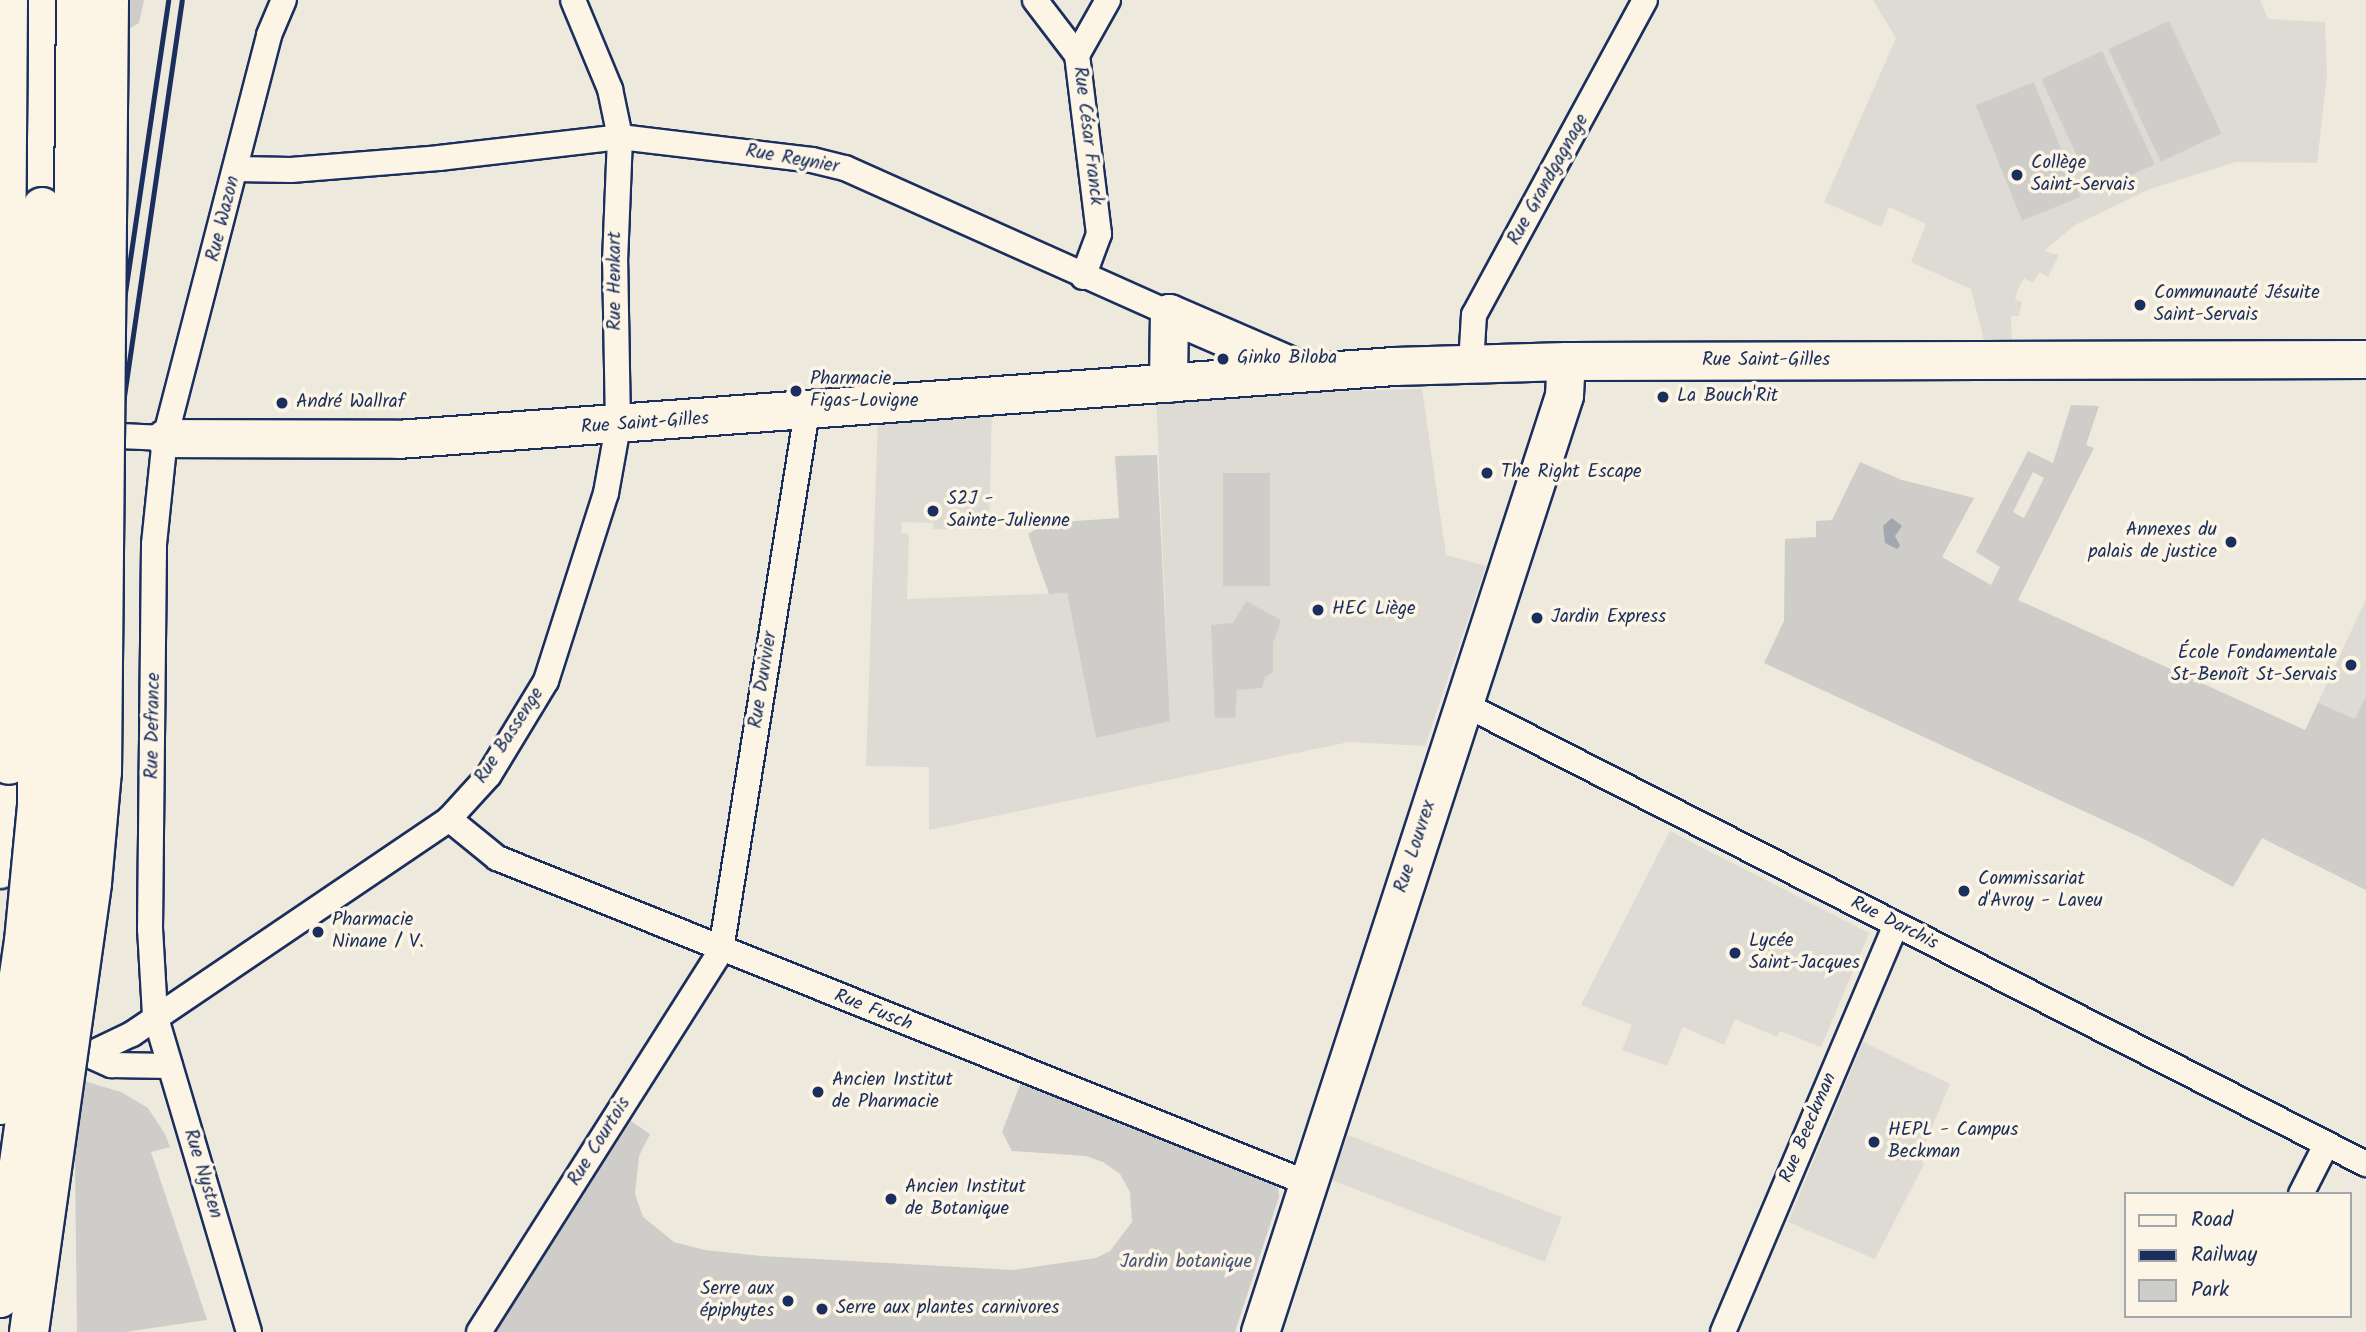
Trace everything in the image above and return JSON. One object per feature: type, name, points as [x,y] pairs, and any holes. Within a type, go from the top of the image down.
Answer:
[{"type":"highway","points":[[8,0],[3,707],[9,765]]},
{"type":"highway","points":[[0,1105],[24,941],[37,807],[42,207],[36,0]]},
{"type":"highway","points":[[0,1298],[68,815],[76,0]]},
{"type":"highway","points":[[96,0],[98,689],[102,772]]},
{"type":"highway","points":[[29,1332],[92,883],[102,772],[109,0]]},
{"type":"highway","points":[[0,869],[16,719],[27,266],[42,207]]},
{"type":"street","name":"Rue Wazon","points":[[165,438],[269,35],[284,0]]},
{"type":"street","name":"Rue Henkart","points":[[573,0],[610,89],[620,137],[615,262],[618,426]]},
{"type":"street","points":[[1035,0],[1077,55]]},
{"type":"street","name":"Rue César Franck","points":[[1083,277],[1099,234],[1077,55],[1108,0]]},
{"type":"street","name":"Rue Grandgagnage","points":[[1471,365],[1474,316],[1646,0]]},
{"type":"street","name":"Rue Reynier","points":[[236,169],[291,170],[412,161],[620,137],[762,153],[845,168],[1083,277],[1307,373]]},
{"type":"street","points":[[1168,383],[1169,313]]},
{"type":"street","name":"Rue Saint-Gilles","points":[[120,436],[397,439],[618,426],[1307,373],[1566,361],[2366,359]]},
{"type":"street","name":"Rue Louvrex","points":[[1260,1332],[1564,395],[1566,361]]},
{"type":"street","name":"Rue Duvivier","points":[[721,950],[807,411]]},
{"type":"street","name":"Rue Bassenge","points":[[170,1066],[111,1065],[87,1053],[132,1034],[155,1015],[449,819],[489,775],[546,681],[606,494],[618,426]]},
{"type":"street","name":"Rue Defrance","points":[[155,1015],[150,929],[154,544],[165,438]]},
{"type":"street","name":"Rue Darchis","points":[[1462,703],[2366,1164]]},
{"type":"street","name":"Rue Fusch","points":[[449,819],[497,858],[1307,1183]]},
{"type":"street","name":"Rue Beeckman","points":[[1723,1332],[1896,925]]},
{"type":"street","name":"Rue Courtois","points":[[479,1332],[721,950]]},
{"type":"street","name":"Rue Nysten","points":[[155,1015],[249,1332]]},
{"type":"street","points":[[2302,1192],[2326,1145]]},
{"type":"shaded area","name":"Collège Saint-Servais","points":[[1873,0],[2260,0],[2268,19],[2325,22],[2327,75],[2317,163],[2236,162],[2150,189],[2075,225],[2044,251],[2059,255],[2048,277],[2040,272],[2033,283],[2024,278],[2018,289],[2015,300],[2022,302],[2019,316],[2011,316],[2012,343],[1985,344],[1971,289],[1911,262],[1926,224],[1889,207],[1881,227],[1824,202],[1896,38]]},
{"type":"shaded area","name":"HEC Liège","points":[[1422,389],[1446,555],[1486,566],[1425,746],[1349,742],[929,830],[929,767],[866,766],[878,417],[992,407],[989,530],[933,529],[933,523],[902,522],[901,533],[909,534],[907,599],[1067,593],[1096,738],[1170,720],[1156,396]]},
{"type":"shaded area","points":[[1892,518],[1902,526],[1895,536],[1900,546],[1897,549],[1885,543],[1883,526]]},
{"type":"shaded area","name":"École Fondamentale St-Benoît St-Servais","points":[[2366,599],[2366,778],[2305,731]]},
{"type":"shaded area","name":"Lycée Saint-Jacques","points":[[1670,831],[1869,933],[1821,1047],[1780,1031],[1777,1037],[1735,1019],[1724,1045],[1683,1027],[1667,1066],[1622,1050],[1632,1025],[1581,1005]]},
{"type":"shaded area","name":"HEPL - Campus Beckman","points":[[1863,1042],[1950,1084],[1919,1158],[1924,1164],[1875,1259],[1788,1222]]},
{"type":"shaded area","points":[[1348,1135],[1562,1217],[1545,1262],[1331,1180]]},
{"type":"green space","points":[[123,0],[144,0],[139,23],[123,32]]},
{"type":"green space","points":[[2169,21],[2221,133],[2161,162],[2108,49]]},
{"type":"green space","points":[[2102,51],[2155,164],[2094,193],[2041,79]]},
{"type":"green space","points":[[2034,82],[2080,197],[2022,221],[1976,106]]},
{"type":"green space","points":[[2071,405],[2099,406],[2086,445],[2094,448],[2018,600],[2305,730],[2318,703],[2355,719],[2366,696],[2366,890],[2262,838],[2233,887],[2144,839],[1764,663],[1784,621],[1785,539],[1816,537],[1816,521],[1832,520],[1860,462],[1902,480],[1974,498],[1942,557],[1991,585],[2000,567],[1976,552],[2028,451],[2053,463]],"holes":[[[2033,472],[2044,478],[2024,518],[2013,512]]]},
{"type":"green space","points":[[1157,455],[1170,721],[1096,738],[1067,593],[1049,594],[1028,534],[1046,523],[1119,518],[1115,456]]},
{"type":"green space","points":[[1223,473],[1270,473],[1270,586],[1223,586]]},
{"type":"green space","points":[[1246,601],[1281,620],[1273,643],[1273,672],[1265,677],[1262,688],[1237,690],[1235,718],[1215,718],[1211,625],[1233,623]]},
{"type":"green space","points":[[74,1078],[121,1092],[148,1108],[165,1134],[170,1147],[151,1152],[207,1320],[125,1332],[77,1332]]},
{"type":"green space","name":"Jardin botanique","points":[[1021,1082],[1278,1184],[1279,1197],[1235,1332],[496,1332],[631,1121],[650,1134],[639,1156],[635,1194],[643,1217],[674,1242],[705,1250],[761,1256],[1013,1270],[1096,1258],[1110,1251],[1132,1222],[1130,1192],[1120,1174],[1103,1162],[1086,1156],[1012,1151],[1002,1132]]},
{"type":"railway","points":[[121,320],[168,0]]},
{"type":"railway","points":[[121,417],[182,0]]},
{"type":"railway","points":[[103,452],[110,407]]},
{"type":"place","name":"Collège Saint-Servais","points":[[2017,175]]},
{"type":"place","name":"Communauté Jésuite Saint-Servais","points":[[2140,305]]},
{"type":"place","name":"Ginko Biloba","points":[[1223,359]]},
{"type":"place","name":"Pharmacie Figas-Lovigne","points":[[796,391]]},
{"type":"place","name":"La Bouch'Rit","points":[[1663,397]]},
{"type":"place","name":"André Wallraf","points":[[282,403]]},
{"type":"place","name":"The Right Escape","points":[[1487,473]]},
{"type":"place","name":"S2J - Sainte-Julienne","points":[[933,511]]},
{"type":"place","name":"Annexes du palais de justice","points":[[2231,542]]},
{"type":"place","name":"HEC Liège","points":[[1318,610]]},
{"type":"place","name":"Jardin Express","points":[[1537,618]]},
{"type":"place","name":"École Fondamentale St-Benoît St-Servais","points":[[2351,665]]},
{"type":"place","name":"Commissariat d'Avroy - Laveu","points":[[1964,891]]},
{"type":"place","name":"Pharmacie Ninane / V.","points":[[318,932]]},
{"type":"place","name":"Lycée Saint-Jacques","points":[[1735,953]]},
{"type":"place","name":"Ancien Institut de Pharmacie","points":[[818,1092]]},
{"type":"place","name":"HEPL - Campus Beckman","points":[[1874,1142]]},
{"type":"place","name":"Ancien Institut de Botanique","points":[[891,1199]]},
{"type":"place","name":"Serre aux épiphytes","points":[[788,1301]]},
{"type":"place","name":"Serre aux plantes carnivores","points":[[822,1309]]}]
